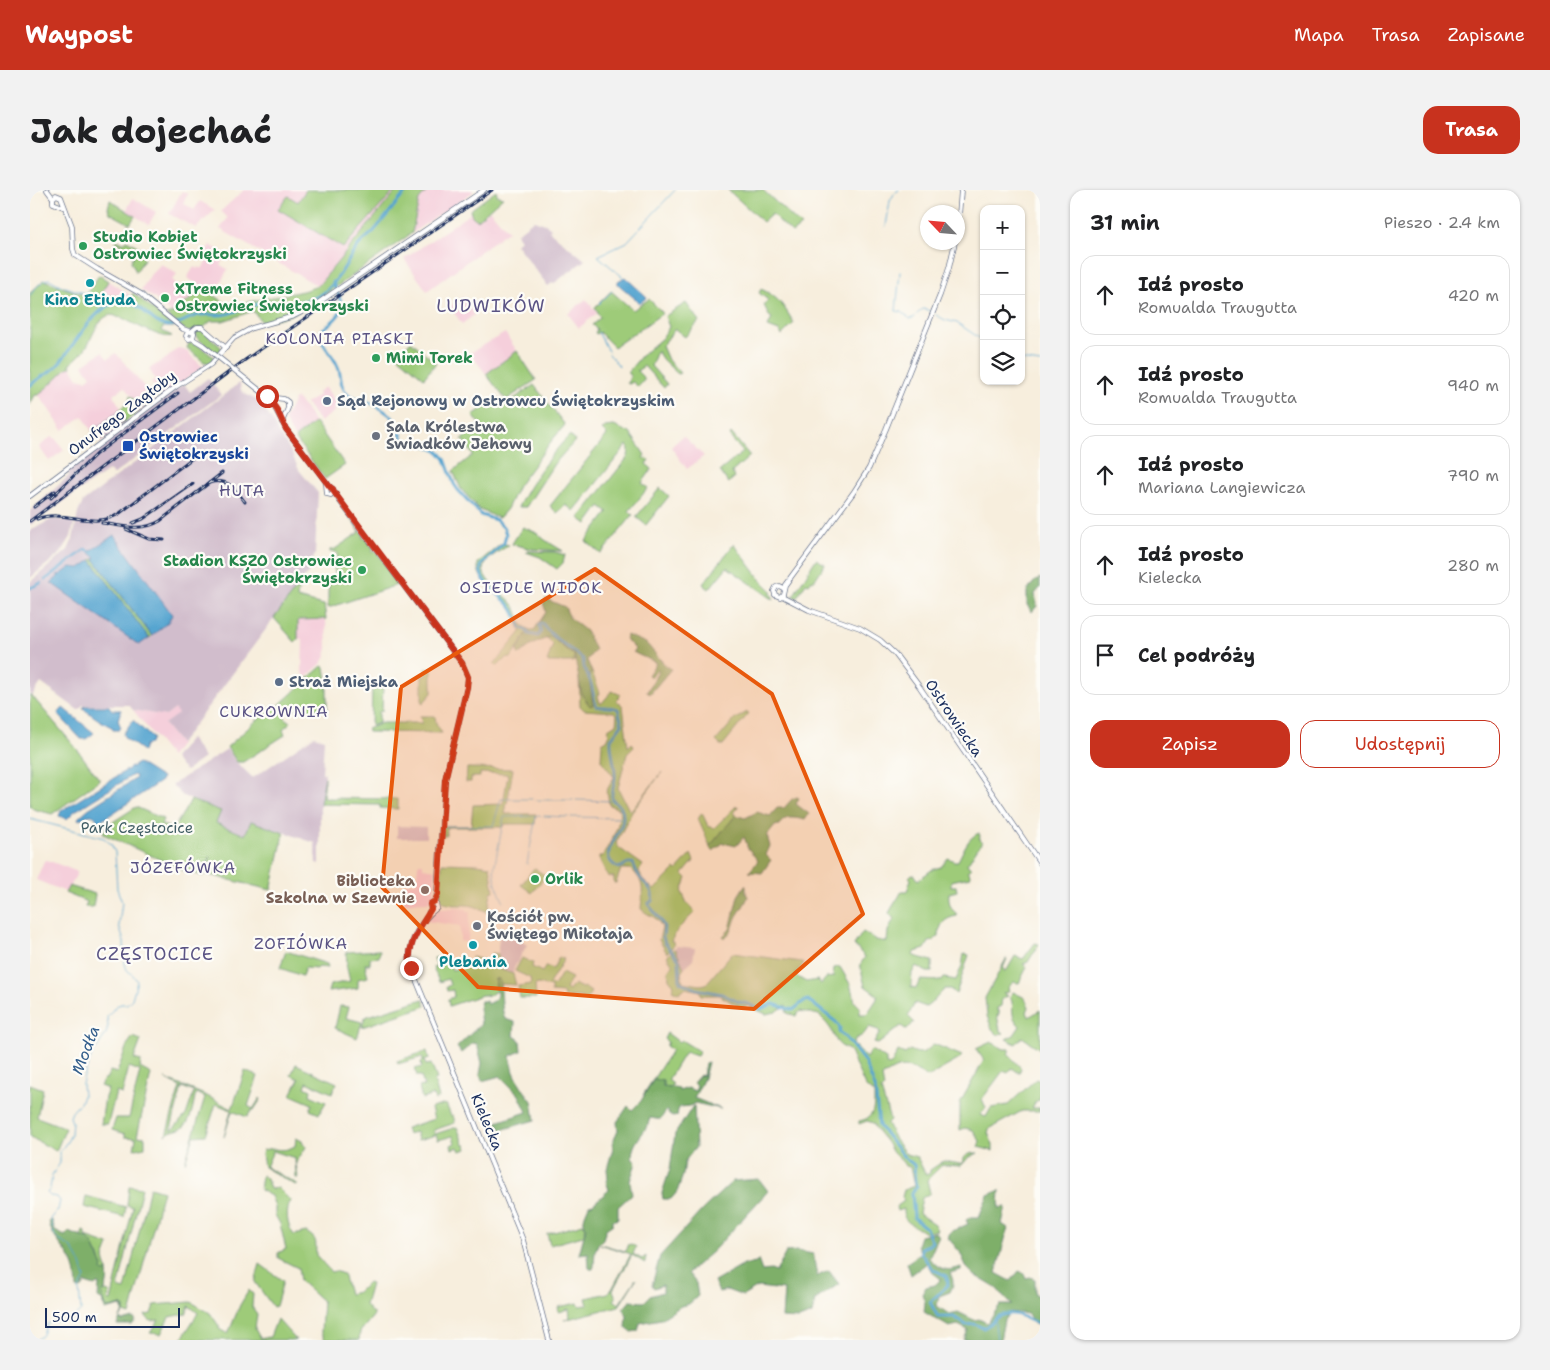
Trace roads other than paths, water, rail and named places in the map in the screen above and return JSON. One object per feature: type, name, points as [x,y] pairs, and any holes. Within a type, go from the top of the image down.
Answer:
[{"type":"main road","points":[[47,190],[54,197]]},
{"type":"main road","points":[[51,190],[54,197],[53,203],[60,203]]},
{"type":"main road","name":"Onufrego Zagłoby","points":[[30,496],[179,384],[207,367],[236,337],[252,328],[286,319],[312,307],[484,190]]},
{"type":"main road","points":[[960,205],[961,190]]},
{"type":"main road","points":[[54,197],[60,196],[60,203],[72,226],[74,252],[80,259],[147,300],[191,334],[266,396],[276,409],[282,422]]},
{"type":"main road","name":"Ostrowiecka","points":[[953,250],[946,278],[928,326],[869,468],[853,493],[802,560],[782,591],[789,599],[804,608],[864,630],[898,657],[1040,863]]},
{"type":"main road","points":[[191,334],[198,328],[203,328],[225,349]]},
{"type":"main road","points":[[266,396],[288,402],[288,409],[282,422]]},
{"type":"main road","points":[[276,409],[276,402],[281,399]]},
{"type":"main road","points":[[276,409],[283,412],[288,409]]},
{"type":"main road","name":"Kielecka","points":[[282,422],[324,480],[329,488],[327,494],[333,493],[339,500],[462,663],[468,677],[466,693],[445,780],[438,894],[435,902],[430,904],[432,910],[410,946],[409,958],[411,968],[524,1240],[549,1340]]},
{"type":"water","points":[[625,277],[647,297],[640,303],[618,284],[618,281]]},
{"type":"water","points":[[114,535],[172,615],[168,622],[152,636],[94,559],[96,558],[89,552]]},
{"type":"water","points":[[91,560],[149,638],[139,645],[51,583],[58,577],[58,574],[60,575],[71,567],[80,568]]},
{"type":"water","points":[[85,706],[109,706],[112,710],[121,710],[118,720],[121,728],[113,730],[112,727],[85,710],[83,708]]},
{"type":"water","points":[[63,708],[94,733],[86,739],[81,739],[58,714]]},
{"type":"water","points":[[133,720],[152,738],[150,744],[145,745],[143,751],[125,738],[123,734]]},
{"type":"water","points":[[138,763],[162,778],[161,781],[98,823],[93,815],[79,820],[78,818],[88,809],[135,779],[136,776],[133,775],[75,811],[67,819],[59,816],[61,811]]},
{"type":"waterway","points":[[30,386],[57,366],[90,321],[106,307],[115,303],[124,302],[138,306],[155,321],[168,326],[196,316],[227,314],[258,304],[315,298],[327,290],[358,246],[374,231],[408,190]]},
{"type":"waterway","points":[[624,278],[598,256],[627,242],[675,190]]},
{"type":"waterway","points":[[886,226],[890,201],[894,194]]},
{"type":"waterway","points":[[900,272],[896,311],[902,312],[910,319],[915,317]]},
{"type":"waterway","points":[[30,296],[40,283],[49,279],[62,286],[97,297]]},
{"type":"waterway","points":[[333,282],[341,303],[340,313],[334,321],[321,331],[320,337],[336,363],[344,389],[351,396],[371,403],[390,415],[405,442],[427,446],[439,452],[445,459],[458,490],[481,515],[496,520],[504,528],[506,534],[504,543],[482,564],[482,576],[486,582],[511,607],[521,628],[529,634],[538,636],[541,632],[539,625],[542,623],[556,638],[583,659],[596,706],[618,709],[622,724],[611,739],[615,773],[612,795],[613,800],[622,809],[623,819],[611,846],[609,858],[619,868],[628,863],[633,863],[636,871],[651,891],[652,901],[648,904],[664,927],[663,937],[665,943],[679,960],[680,982],[697,989],[722,994],[760,1009],[773,1004],[793,1010],[808,1000],[836,1022],[840,1028],[839,1032],[864,1061],[875,1087],[879,1126],[904,1157],[914,1165],[917,1187],[912,1192],[914,1218],[926,1228],[932,1242],[921,1248],[921,1253],[934,1270],[947,1276],[948,1285],[930,1302],[938,1317],[954,1317],[966,1325],[975,1324],[983,1328],[999,1316],[1016,1314],[1040,1324]]},
{"type":"waterway","points":[[599,304],[612,291]]},
{"type":"waterway","points":[[101,297],[119,302]]},
{"type":"waterway","points":[[917,314],[923,309],[931,311]]},
{"type":"waterway","points":[[936,315],[957,323],[982,340]]},
{"type":"waterway","points":[[598,332],[608,351]]},
{"type":"waterway","points":[[609,354],[619,366]]},
{"type":"waterway","points":[[1025,361],[1040,363]]},
{"type":"waterway","points":[[45,580],[86,549],[89,551]]},
{"type":"waterway","points":[[30,588],[41,583]]},
{"type":"waterway","points":[[445,826],[493,826],[501,799],[532,799]]},
{"type":"waterway","points":[[536,800],[573,800]]},
{"type":"waterway","points":[[576,800],[615,801]]},
{"type":"waterway","points":[[527,864],[536,816]]},
{"type":"waterway","points":[[503,901],[496,884],[494,869],[504,817],[541,816]]},
{"type":"waterway","points":[[544,816],[568,817]]},
{"type":"waterway","points":[[571,817],[623,818]]},
{"type":"waterway","name":"Modła","points":[[30,819],[104,838],[111,844],[115,852],[117,889],[122,902],[119,925],[124,942],[125,964],[127,970],[137,981],[132,999],[127,1004],[116,1006],[107,1017],[108,1026],[106,1034],[92,1055],[84,1076],[82,1084],[83,1096],[70,1117],[72,1122],[71,1134],[60,1151],[60,1163],[52,1175],[50,1189],[47,1193],[50,1196],[57,1197],[60,1201],[58,1210],[51,1219],[54,1234],[59,1240],[72,1248],[81,1264],[85,1278],[79,1289],[81,1311],[71,1320],[48,1323],[42,1336],[36,1340]]},
{"type":"waterway","points":[[991,1322],[995,1323],[997,1340]]},
{"type":"railway","points":[[30,521],[245,360],[492,190]]},
{"type":"railway","points":[[51,498],[96,454],[178,393]]},
{"type":"railway","points":[[37,519],[48,516],[90,520],[110,518],[120,513],[199,453]]},
{"type":"railway","points":[[102,523],[124,527],[139,527],[153,524],[160,521],[222,473]]},
{"type":"railway","points":[[209,483],[221,482],[230,485],[245,502]]},
{"type":"railway","points":[[133,523],[143,519],[193,484]]},
{"type":"railway","points":[[34,507],[55,491]]},
{"type":"railway","points":[[126,529],[149,539],[164,540]]},
{"type":"place","name":"Studio Kobiet Ostrowiec Świętokrzyski","points":[[83,246]]},
{"type":"place","name":"Kino Etiuda","points":[[90,283]]},
{"type":"place","name":"XTreme Fitness Ostrowiec Świętokrzyski","points":[[165,298]]},
{"type":"place","name":"Mimi Torek","points":[[376,358]]},
{"type":"place","name":"Sąd Rejonowy w Ostrowcu Świętokrzyskim","points":[[327,401]]},
{"type":"place","name":"Sala Królestwa Świadków Jehowy","points":[[376,436]]},
{"type":"place","name":"Ostrowiec Świętokrzyski","points":[[128,446]]},
{"type":"place","name":"Stadion KSZO Ostrowiec Świętokrzyski","points":[[362,570]]},
{"type":"place","name":"Straż Miejska","points":[[279,682]]},
{"type":"place","name":"Orlik","points":[[535,879]]},
{"type":"place","name":"Biblioteka Szkolna w Szewnie","points":[[425,890]]},
{"type":"place","name":"Kościół pw. Świętego Mikołaja","points":[[477,926]]},
{"type":"place","name":"Plebania","points":[[473,945]]},
{"type":"district","name":"LUDWIKÓW","points":[[491,306]]},
{"type":"district","name":"KOLONIA PIASKI","points":[[340,338]]},
{"type":"district","name":"HUTA","points":[[242,490]]},
{"type":"district","name":"OSIEDLE WIDOK","points":[[531,587]]},
{"type":"district","name":"CUKROWNIA","points":[[274,711]]},
{"type":"district","name":"JÓZEFÓWKA","points":[[183,867]]},
{"type":"district","name":"ZOFIÓWKA","points":[[301,943]]},
{"type":"district","name":"CZĘSTOCICE","points":[[155,954]]},
{"type":"park label","name":"Park Częstocice","points":[[137,828]]}]
